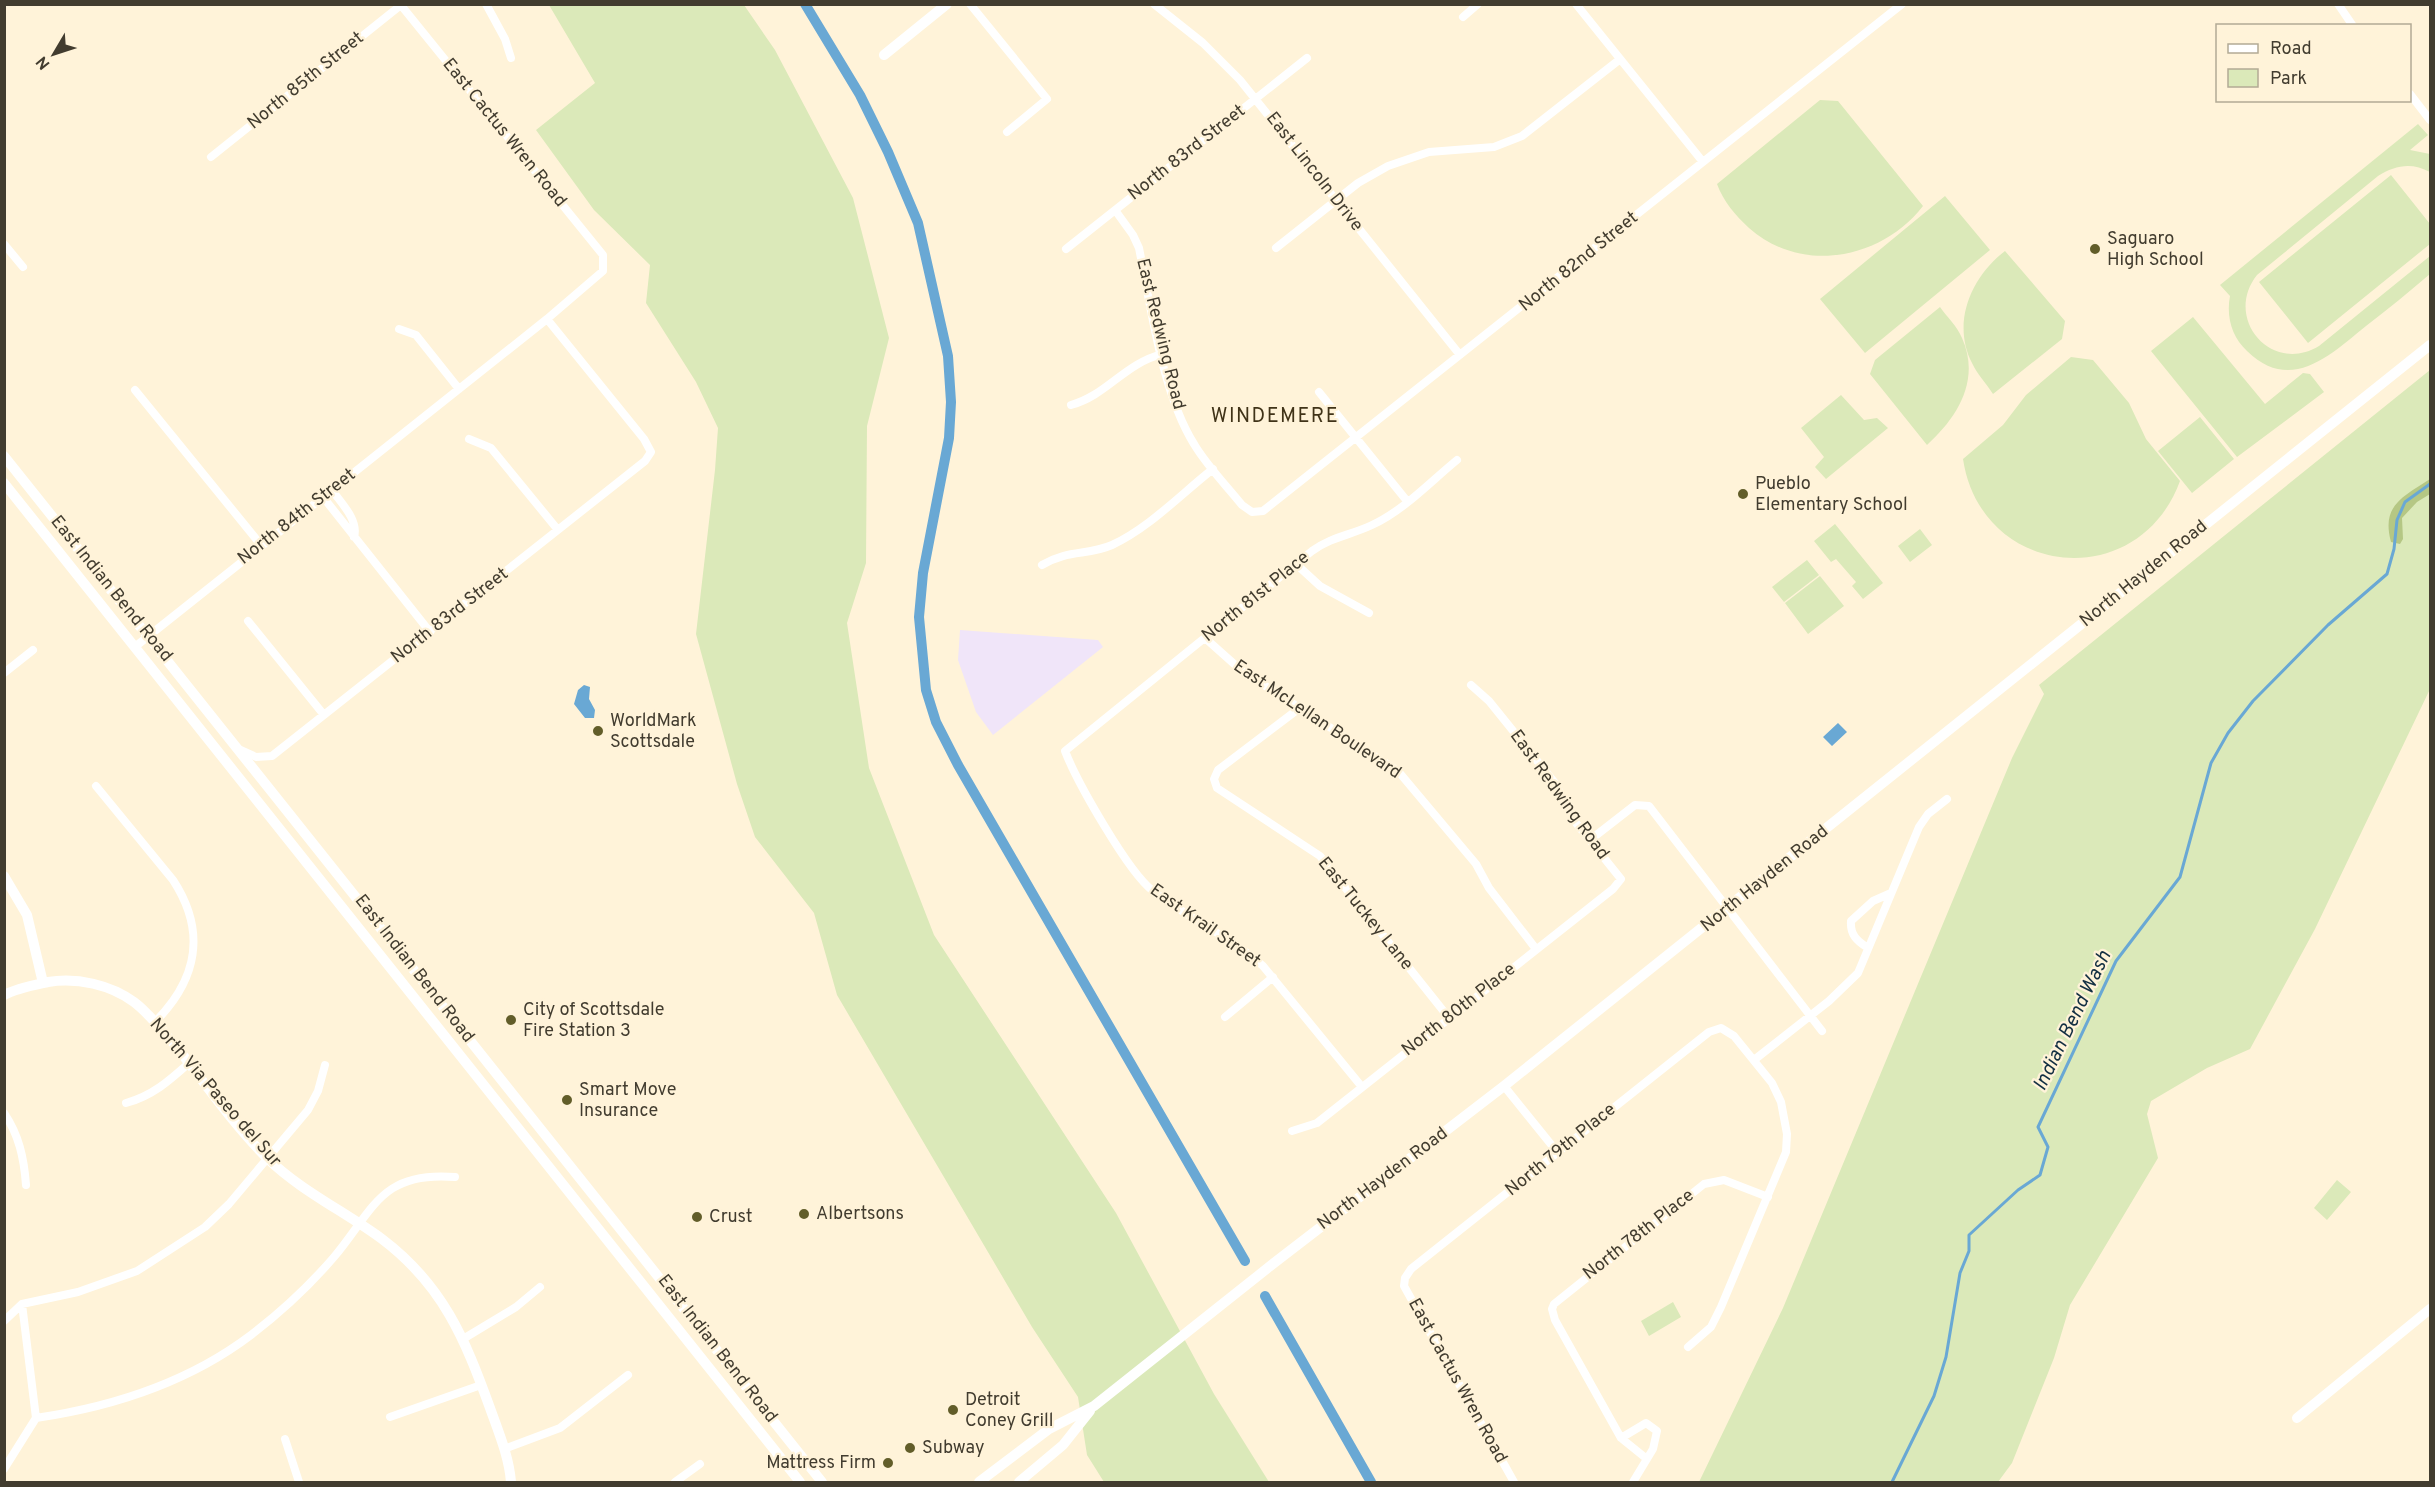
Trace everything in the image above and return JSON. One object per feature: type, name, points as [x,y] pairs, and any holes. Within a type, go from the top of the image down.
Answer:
[{"type":"main road","points":[[884,55],[947,4]]},
{"type":"main road","name":"North Hayden Road","points":[[979,1482],[1049,1429],[1094,1406],[1274,1263],[1504,1086],[2430,345]]},
{"type":"main road","name":"East Indian Bend Road","points":[[4,456],[241,750],[822,1482]]},
{"type":"main road","name":"East Indian Bend Road","points":[[4,483],[800,1482]]},
{"type":"main road","points":[[4,876],[20,898],[27,915],[43,983],[4,995]]},
{"type":"main road","name":"North Via Paseo del Sur","points":[[43,983],[82,981],[101,986],[134,1002],[155,1022],[267,1157],[297,1183],[409,1262],[441,1299],[463,1339],[504,1449],[511,1482]]},
{"type":"main road","points":[[2297,1418],[2430,1309]]},
{"type":"main road","name":"North Hayden Road","points":[[1019,1482],[1063,1445],[1094,1406]]},
{"type":"street","points":[[486,4],[505,39],[511,58]]},
{"type":"street","points":[[970,4],[1047,99],[1007,132]]},
{"type":"street","name":"East Lincoln Drive","points":[[1154,4],[1203,43],[1256,99],[1460,355]]},
{"type":"street","points":[[1463,16],[1478,4]]},
{"type":"street","points":[[1576,4],[1703,162]]},
{"type":"street","name":"North 82nd Street","points":[[1252,512],[1263,511],[1354,436],[1460,355],[1902,4]]},
{"type":"street","points":[[2338,4],[2355,24]]},
{"type":"street","name":"North 85th Street","points":[[211,157],[401,5]]},
{"type":"street","name":"East Cactus Wren Road","points":[[401,5],[603,255],[605,264]]},
{"type":"street","name":"North 83rd Street","points":[[1066,249],[1307,58]]},
{"type":"street","points":[[1276,248],[1364,179],[1407,158],[1449,149],[1478,150],[1509,143],[1522,136],[1619,60]]},
{"type":"street","points":[[2411,96],[2429,116]]},
{"type":"street","name":"East Redwing Road","points":[[1115,210],[1133,235],[1139,248],[1162,354],[1179,413],[1193,443],[1212,469],[1242,505],[1252,512]]},
{"type":"street","points":[[4,244],[23,267]]},
{"type":"street","name":"North 84th Street","points":[[136,646],[547,319],[603,271],[605,264]]},
{"type":"street","name":"North 83rd Street","points":[[241,750],[256,758],[272,756],[645,461],[651,452],[547,319]]},
{"type":"street","points":[[399,329],[416,335],[459,389]]},
{"type":"street","points":[[1071,405],[1095,397],[1137,362],[1162,354]]},
{"type":"street","points":[[135,390],[261,545]]},
{"type":"street","points":[[1319,392],[1407,501]]},
{"type":"street","points":[[470,439],[491,448],[558,530]]},
{"type":"street","name":"North 81st Place","points":[[1065,751],[1328,540],[1371,525],[1407,501],[1457,460]]},
{"type":"street","points":[[1042,565],[1060,554],[1096,550],[1125,538],[1212,469]]},
{"type":"street","points":[[332,490],[350,514],[356,531],[354,537]]},
{"type":"street","points":[[323,497],[430,633]]},
{"type":"street","points":[[1296,564],[1320,586],[1369,613]]},
{"type":"street","points":[[248,621],[324,715]]},
{"type":"street","name":"East McLellan Boulevard","points":[[1205,638],[1242,671],[1398,771],[1476,864],[1490,888],[1536,949]]},
{"type":"street","points":[[4,673],[33,650]]},
{"type":"street","name":"East Redwing Road","points":[[1471,685],[1489,701],[1551,778],[1576,823],[1621,879]]},
{"type":"street","name":"East Tuckey Lane","points":[[1301,707],[1218,770],[1214,779],[1217,788],[1320,856],[1449,1018]]},
{"type":"street","name":"East Krail Street","points":[[1065,751],[1124,856],[1150,889],[1249,954],[1273,977],[1362,1087]]},
{"type":"street","points":[[96,786],[173,880],[183,896],[191,918],[193,957],[188,974],[174,1003],[155,1022]]},
{"type":"street","points":[[1688,1347],[1711,1327],[1786,1152],[1786,1121],[1772,1083],[1754,1060],[1850,982],[1863,963],[1922,820],[1947,799]]},
{"type":"street","points":[[1590,840],[1635,805],[1642,804],[1657,814],[1822,1031]]},
{"type":"street","name":"North 80th Place","points":[[1292,1131],[1317,1123],[1613,889],[1621,879]]},
{"type":"street","points":[[1868,948],[1857,941],[1850,930],[1851,921],[1873,902],[1891,893]]},
{"type":"street","name":"East Krail Street","points":[[1225,1017],[1273,977]]},
{"type":"street","name":"North 79th Place","points":[[1405,1278],[1411,1269],[1709,1032],[1721,1028],[1734,1036],[1754,1060]]},
{"type":"street","points":[[126,1103],[145,1098],[155,1092],[189,1064]]},
{"type":"street","points":[[4,1321],[22,1304],[111,1282],[158,1259],[205,1227],[229,1204],[308,1110],[318,1091],[325,1065]]},
{"type":"street","points":[[1504,1086],[1558,1153]]},
{"type":"street","points":[[4,1113],[15,1131],[22,1153],[26,1185]]},
{"type":"street","points":[[36,1418],[81,1410],[139,1394],[219,1355],[250,1336],[307,1286],[334,1257],[357,1224],[381,1196],[395,1186],[414,1178],[454,1177]]},
{"type":"street","name":"North 78th Place","points":[[1621,1438],[1555,1320],[1552,1309],[1559,1298],[1704,1184],[1724,1180],[1768,1197]]},
{"type":"street","name":"East Cactus Wren Road","points":[[1405,1278],[1404,1286],[1514,1482]]},
{"type":"street","points":[[463,1339],[507,1313],[540,1287]]},
{"type":"street","points":[[4,1468],[36,1418],[22,1304]]},
{"type":"street","points":[[504,1449],[560,1428],[628,1375]]},
{"type":"street","points":[[390,1417],[481,1385]]},
{"type":"street","points":[[1633,1482],[1647,1460],[1658,1437],[1654,1426],[1646,1423],[1621,1438],[1647,1460]]},
{"type":"street","points":[[285,1439],[299,1482]]},
{"type":"street","points":[[675,1482],[700,1464]]},
{"type":"shaded area","points":[[960,630],[1098,640],[1103,647],[993,735],[976,712],[958,660]]},
{"type":"green space","points":[[549,5],[744,5],[775,50],[853,198],[889,338],[867,426],[866,563],[847,623],[869,768],[934,935],[1116,1213],[1214,1394],[1269,1482],[1104,1482],[1087,1455],[1078,1397],[1032,1327],[837,995],[814,913],[755,837],[737,784],[696,634],[718,428],[696,382],[646,303],[650,265],[594,210],[536,130],[595,83]]},
{"type":"green space","points":[[1820,100],[1838,101],[1923,206],[1906,224],[1886,238],[1864,249],[1840,255],[1817,256],[1793,252],[1770,243],[1739,218],[1726,202],[1717,184]]},
{"type":"green space","points":[[2418,124],[2428,135],[2410,150],[2430,154],[2430,172],[2417,167],[2404,166],[2391,169],[2378,176],[2257,275],[2248,292],[2246,308],[2249,324],[2257,338],[2269,348],[2284,353],[2301,353],[2319,346],[2430,256],[2430,274],[2338,348],[2310,366],[2294,370],[2279,369],[2263,363],[2247,351],[2237,339],[2231,326],[2230,296],[2220,285]]},
{"type":"green space","points":[[2391,175],[2430,224],[2430,244],[2308,343],[2259,282]]},
{"type":"green space","points":[[1945,196],[1990,250],[1865,353],[1820,299]]},
{"type":"green space","points":[[2005,251],[2065,321],[2062,339],[1993,394],[1974,367],[1966,347],[1965,316],[1968,301],[1983,273]]},
{"type":"green space","points":[[1940,307],[1962,338],[1969,369],[1963,397],[1956,410],[1948,423],[1927,445],[1870,374],[1875,360]]},
{"type":"green space","points":[[2193,317],[2265,404],[2303,373],[2310,374],[2324,392],[2237,457],[2151,351]]},
{"type":"green space","points":[[2071,357],[2093,360],[2129,403],[2146,439],[2180,481],[2159,518],[2131,542],[2098,556],[2062,557],[2028,548],[1999,529],[1976,499],[1963,459],[2003,425],[2026,395]]},
{"type":"green space","points":[[2430,370],[2430,689],[2315,929],[2250,1049],[2207,1068],[2151,1101],[2147,1114],[2158,1158],[2070,1305],[2054,1358],[2012,1463],[1998,1482],[1699,1482],[1783,1308],[2012,758],[2044,694],[2039,685]]},
{"type":"green space","points":[[1841,395],[1864,420],[1877,418],[1888,428],[1826,479],[1815,467],[1824,457],[1801,428]]},
{"type":"green space","points":[[2200,417],[2234,459],[2192,493],[2158,451]]},
{"type":"green space","points":[[2430,479],[2430,494],[2417,502],[2402,518],[2403,539],[2400,544],[2391,542],[2389,519],[2392,511],[2403,497]]},
{"type":"green space","points":[[1835,524],[1883,583],[1863,599],[1852,586],[1856,582],[1836,559],[1831,562],[1814,541]]},
{"type":"green space","points":[[1920,529],[1932,545],[1910,562],[1898,546]]},
{"type":"green space","points":[[1807,560],[1819,575],[1784,602],[1772,587]]},
{"type":"green space","points":[[1820,576],[1844,606],[1808,634],[1785,603]]},
{"type":"green space","points":[[2337,1180],[2351,1192],[2327,1220],[2314,1208]]},
{"type":"green space","points":[[1673,1302],[1681,1317],[1649,1336],[1641,1321]]},
{"type":"water","points":[[584,685],[590,687],[589,699],[595,710],[594,718],[585,718],[574,704],[578,690]]},
{"type":"water","points":[[1838,723],[1847,732],[1832,746],[1823,737]]},
{"type":"waterway","points":[[805,4],[860,95],[888,152],[918,223],[948,356],[951,402],[949,438],[923,573],[919,617],[926,690],[936,722],[958,765],[1245,1261]]},
{"type":"waterway","name":"Indian Bend Wash","points":[[1892,1482],[1934,1396],[1946,1357],[1960,1273],[1969,1251],[1969,1235],[2018,1190],[2040,1175],[2048,1147],[2038,1127],[2116,961],[2180,877],[2211,763],[2228,733],[2253,701],[2328,625],[2387,574],[2394,549],[2397,520],[2405,502],[2430,484]]},
{"type":"waterway","points":[[1265,1296],[1371,1482]]},
{"type":"place","name":"Saguaro High School","points":[[2095,249]]},
{"type":"place","name":"Pueblo Elementary School","points":[[1743,494]]},
{"type":"place","name":"WorldMark Scottsdale","points":[[598,731]]},
{"type":"place","name":"City of Scottsdale Fire Station 3","points":[[511,1020]]},
{"type":"place","name":"Smart Move Insurance","points":[[567,1100]]},
{"type":"place","name":"Albertsons","points":[[804,1214]]},
{"type":"place","name":"Crust","points":[[697,1217]]},
{"type":"place","name":"Detroit Coney Grill","points":[[953,1410]]},
{"type":"place","name":"Subway","points":[[910,1448]]},
{"type":"place","name":"Mattress Firm","points":[[888,1463]]},
{"type":"district","name":"WINDEMERE","points":[[1275,417]]}]
